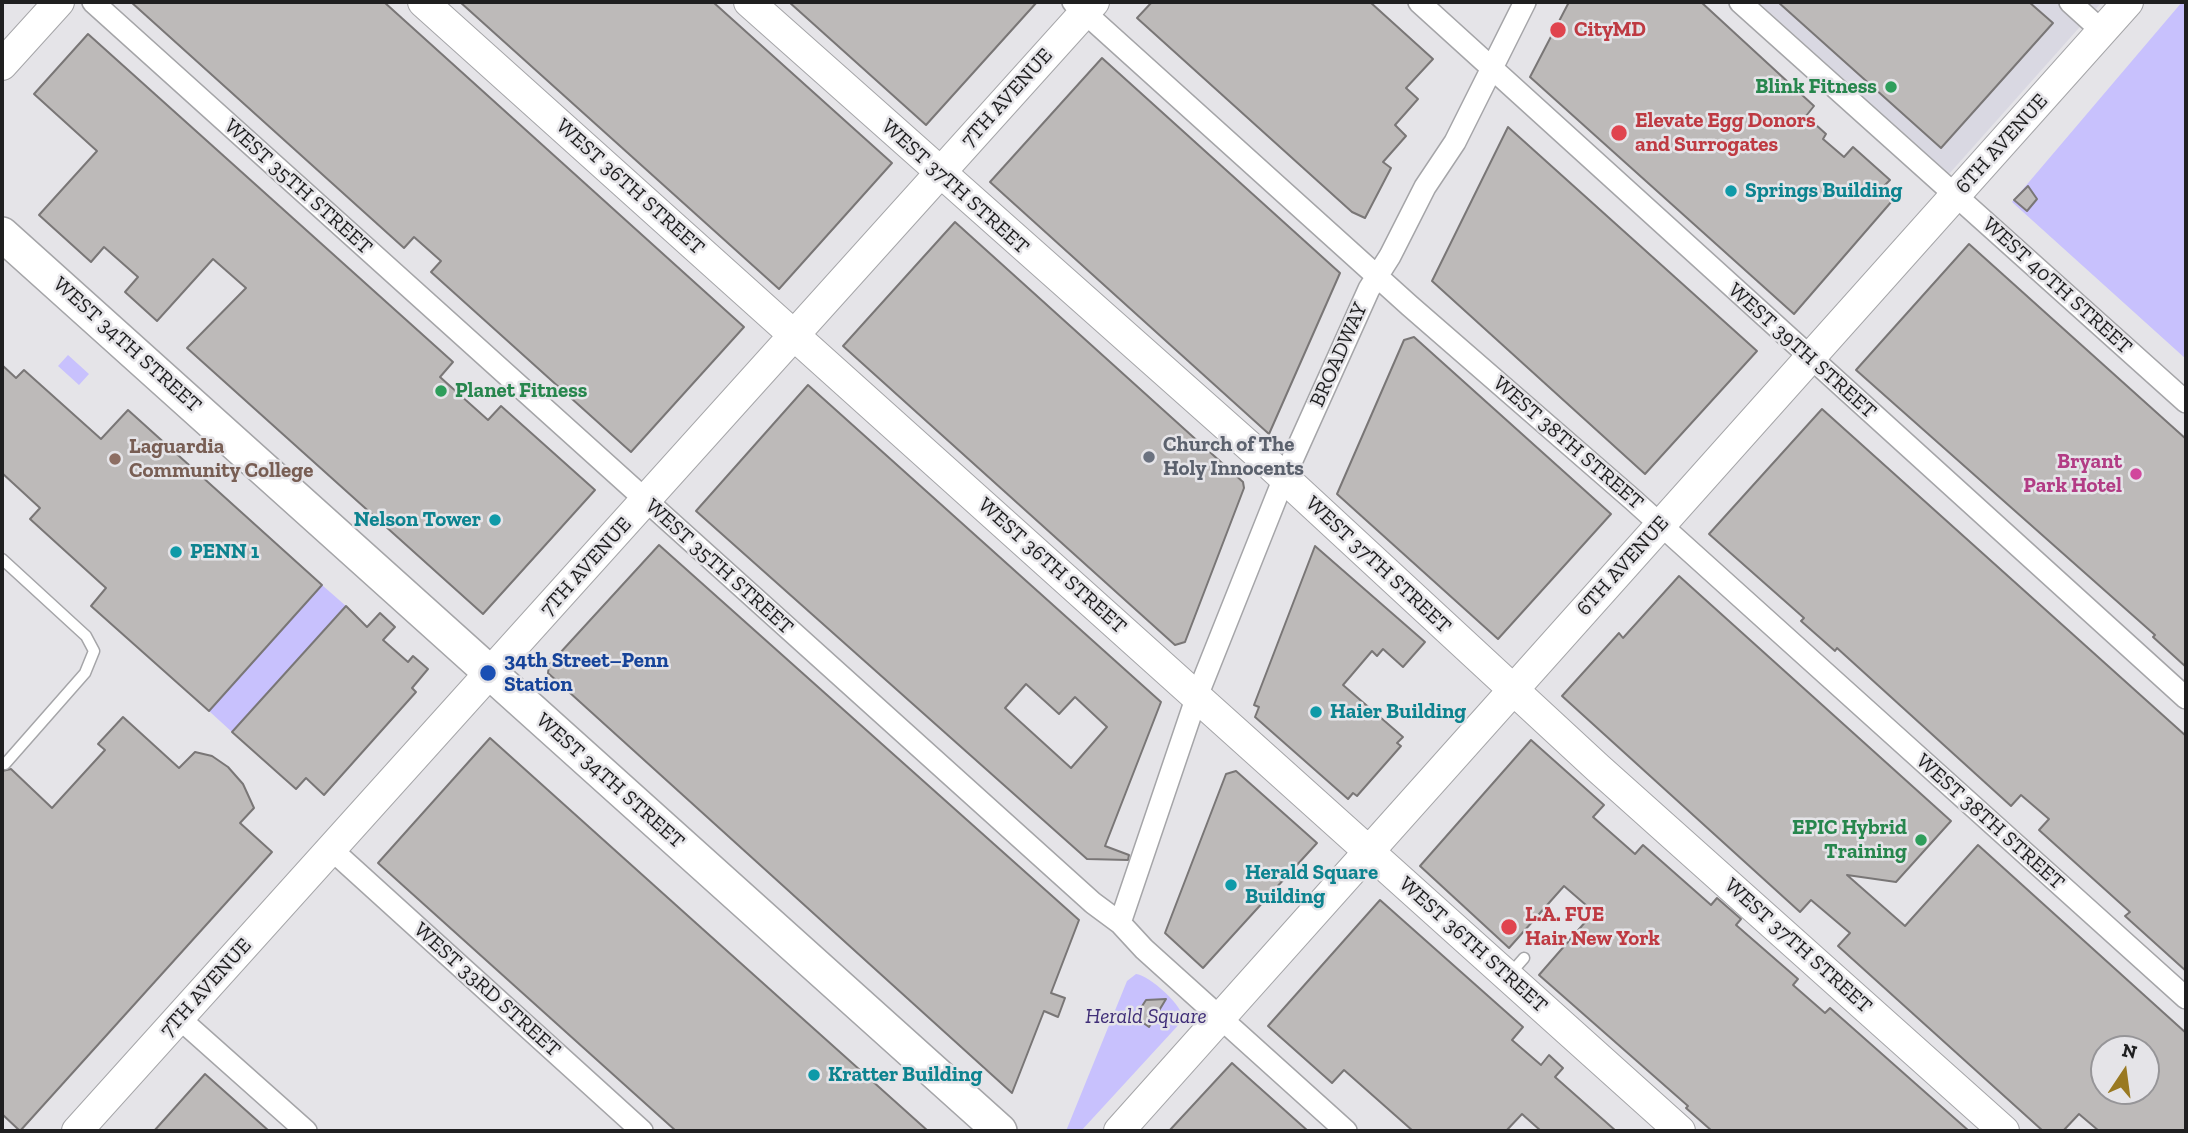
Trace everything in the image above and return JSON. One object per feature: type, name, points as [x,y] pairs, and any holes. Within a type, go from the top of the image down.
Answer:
[{"type":"main road","points":[[2,65],[59,2]]},
{"type":"main road","name":"WEST 36TH STREET","points":[[424,2],[1370,852],[1516,967],[1680,1131]]},
{"type":"main road","name":"WEST 37TH STREET","points":[[749,2],[1284,478],[1512,688],[2004,1131]]},
{"type":"main road","name":"6TH AVENUE","points":[[1119,1131],[1370,852],[1512,688],[2128,2]]},
{"type":"main road","name":"7TH AVENUE","points":[[77,1131],[646,501],[939,173],[1084,5]]},
{"type":"main road","name":"WEST 34TH STREET","points":[[2,234],[1000,1131]]},
{"type":"street","name":"WEST 35TH STREET","points":[[93,2],[1093,904],[1120,923],[1144,949],[1346,1131]]},
{"type":"street","name":"WEST 39TH STREET","points":[[1419,2],[2186,698]]},
{"type":"street","name":"BROADWAY","points":[[1120,923],[1197,696],[1284,478],[1377,276],[1424,187],[1455,142],[1525,2]]},
{"type":"street","name":"WEST 40TH STREET","points":[[1740,2],[2186,402]]},
{"type":"street","points":[[2070,2],[2102,31]]},
{"type":"street","name":"WEST 38TH STREET","points":[[1084,5],[1377,276],[1660,524],[2186,998]]},
{"type":"street","name":"WEST 33RD STREET","points":[[331,849],[642,1131]]},
{"type":"street","points":[[179,1018],[306,1131]]},
{"type":"lane","points":[[2,559],[86,636],[94,651],[90,666],[5,764]]},
{"type":"shaded area","points":[[1758,2],[2102,2],[1949,174]]},
{"type":"green space","points":[[2182,2],[2186,2],[2186,359],[2012,202]]},
{"type":"green space","points":[[68,355],[89,374],[79,385],[58,366]]},
{"type":"green space","points":[[322,585],[346,606],[232,732],[209,711]]},
{"type":"green space","name":"Herald Square","points":[[1136,974],[1165,992],[1178,1007],[1183,1020],[1081,1131],[1066,1131],[1127,981]]},
{"type":"building","points":[[131,2],[384,2],[744,327],[631,452],[431,272],[441,261],[414,237],[404,248]]},
{"type":"building","points":[[460,2],[713,2],[892,163],[779,289]]},
{"type":"building","points":[[789,2],[1037,2],[926,125]]},
{"type":"building","points":[[1152,2],[1370,2],[1433,59],[1406,88],[1418,99],[1395,125],[1406,136],[1383,162],[1391,168],[1365,218],[1352,212],[1137,18]]},
{"type":"building","points":[[1569,2],[1701,2],[1814,106],[1806,116],[1826,134],[1823,139],[1844,157],[1853,147],[1890,180],[1880,190],[1892,201],[1794,314],[1530,77]]},
{"type":"building","points":[[1778,2],[2029,2],[2053,23],[1941,148]]},
{"type":"building","points":[[88,34],[453,362],[440,377],[488,420],[501,406],[595,490],[483,614],[187,348],[246,288],[213,259],[157,321],[125,292],[138,277],[104,247],[91,262],[39,215],[97,151],[34,94]]},
{"type":"building","points":[[1102,58],[1340,273],[1269,434],[990,182]]},
{"type":"building","points":[[1508,127],[1757,351],[1645,474],[1432,281]]},
{"type":"building","points":[[2028,186],[2037,199],[2027,211],[2014,200]]},
{"type":"building","points":[[955,222],[1243,482],[1244,488],[1185,642],[1175,645],[843,346]]},
{"type":"building","points":[[1969,244],[2186,439],[2186,667],[2153,637],[2155,635],[1856,370]]},
{"type":"building","points":[[1414,337],[1611,514],[1498,639],[1337,494],[1404,340]]},
{"type":"building","name":"PENN 1","points":[[2,365],[16,378],[24,370],[101,439],[128,410],[322,585],[209,711],[91,606],[106,588],[30,519],[40,508],[2,473]]},
{"type":"building","points":[[808,385],[1161,702],[1105,846],[1129,855],[1128,860],[1087,859],[696,511]],"holes":[[[1026,684],[1059,714],[1075,697],[1107,727],[1071,768],[1005,708]]]},
{"type":"building","points":[[1822,409],[2186,736],[2186,971],[2125,916],[2130,912],[2039,830],[2049,819],[2021,795],[2011,806],[1837,648],[1835,651],[1801,621],[1804,618],[1709,534]]},
{"type":"building","points":[[659,545],[1079,920],[1051,993],[1065,998],[1058,1017],[1044,1011],[1012,1093],[548,673],[549,665]]},
{"type":"building","points":[[1315,546],[1425,642],[1403,667],[1383,649],[1377,656],[1372,651],[1343,685],[1403,737],[1397,743],[1401,746],[1357,796],[1353,793],[1348,799],[1255,717],[1259,707],[1254,705]]},
{"type":"building","points":[[1679,576],[1951,821],[1896,882],[1847,875],[1905,926],[1978,845],[2186,1033],[2186,1131],[2099,1131],[2079,1114],[2063,1131],[2043,1131],[1838,946],[1850,933],[1811,900],[1800,912],[1562,696],[1619,633],[1623,638]]},
{"type":"building","points":[[346,606],[367,627],[380,613],[395,627],[383,640],[408,662],[413,656],[428,669],[412,688],[416,692],[324,795],[306,778],[296,789],[232,732]]},
{"type":"building","points":[[123,717],[179,768],[195,752],[212,756],[228,767],[243,784],[254,808],[240,823],[272,852],[20,1131],[2,1114],[2,771],[11,769],[52,808],[105,750],[98,744]]},
{"type":"building","points":[[490,738],[928,1131],[676,1131],[378,863]]},
{"type":"building","points":[[1531,740],[1604,805],[1593,817],[1635,854],[1643,845],[1711,905],[1717,898],[1741,919],[1736,925],[1798,979],[1793,985],[1825,1013],[1830,1008],[1969,1131],[1712,1131],[1686,1108],[1688,1106],[1539,975],[1594,912],[1564,886],[1509,948],[1420,866]]},
{"type":"building","name":"Herald Square Building","points":[[1236,771],[1317,843],[1203,968],[1165,933],[1226,774]]},
{"type":"building","points":[[1380,900],[1523,1027],[1512,1040],[1541,1065],[1549,1055],[1563,1068],[1555,1077],[1616,1131],[1541,1131],[1522,1114],[1506,1131],[1413,1131],[1344,1070],[1332,1083],[1268,1026]]},
{"type":"building","points":[[1166,999],[1149,1027],[1135,1017],[1146,1000]]},
{"type":"building","points":[[1232,1063],[1243,1073],[1308,1131],[1169,1131]]},
{"type":"building","points":[[205,1074],[269,1131],[154,1131]]},
{"type":"place","name":"CityMD","points":[[1558,30]]},
{"type":"place","name":"Blink Fitness","points":[[1891,87]]},
{"type":"place","name":"Elevate Egg Donors and Surrogates","points":[[1619,133]]},
{"type":"place","name":"Springs Building","points":[[1731,191]]},
{"type":"place","name":"Planet Fitness","points":[[441,391]]},
{"type":"place","name":"Church of The Holy Innocents","points":[[1149,457]]},
{"type":"place","name":"Laguardia Community College","points":[[115,459]]},
{"type":"place","name":"Bryant Park Hotel","points":[[2136,474]]},
{"type":"place","name":"Nelson Tower","points":[[495,520]]},
{"type":"place","name":"PENN 1","points":[[176,552]]},
{"type":"place","name":"34th Street–Penn Station","points":[[488,673]]},
{"type":"place","name":"Haier Building","points":[[1316,712]]},
{"type":"place","name":"EPIC Hybrid Training","points":[[1921,840]]},
{"type":"place","name":"Herald Square Building","points":[[1231,885]]},
{"type":"place","name":"L.A. FUE Hair New York","points":[[1509,927]]},
{"type":"place","name":"Kratter Building","points":[[814,1075]]}]
